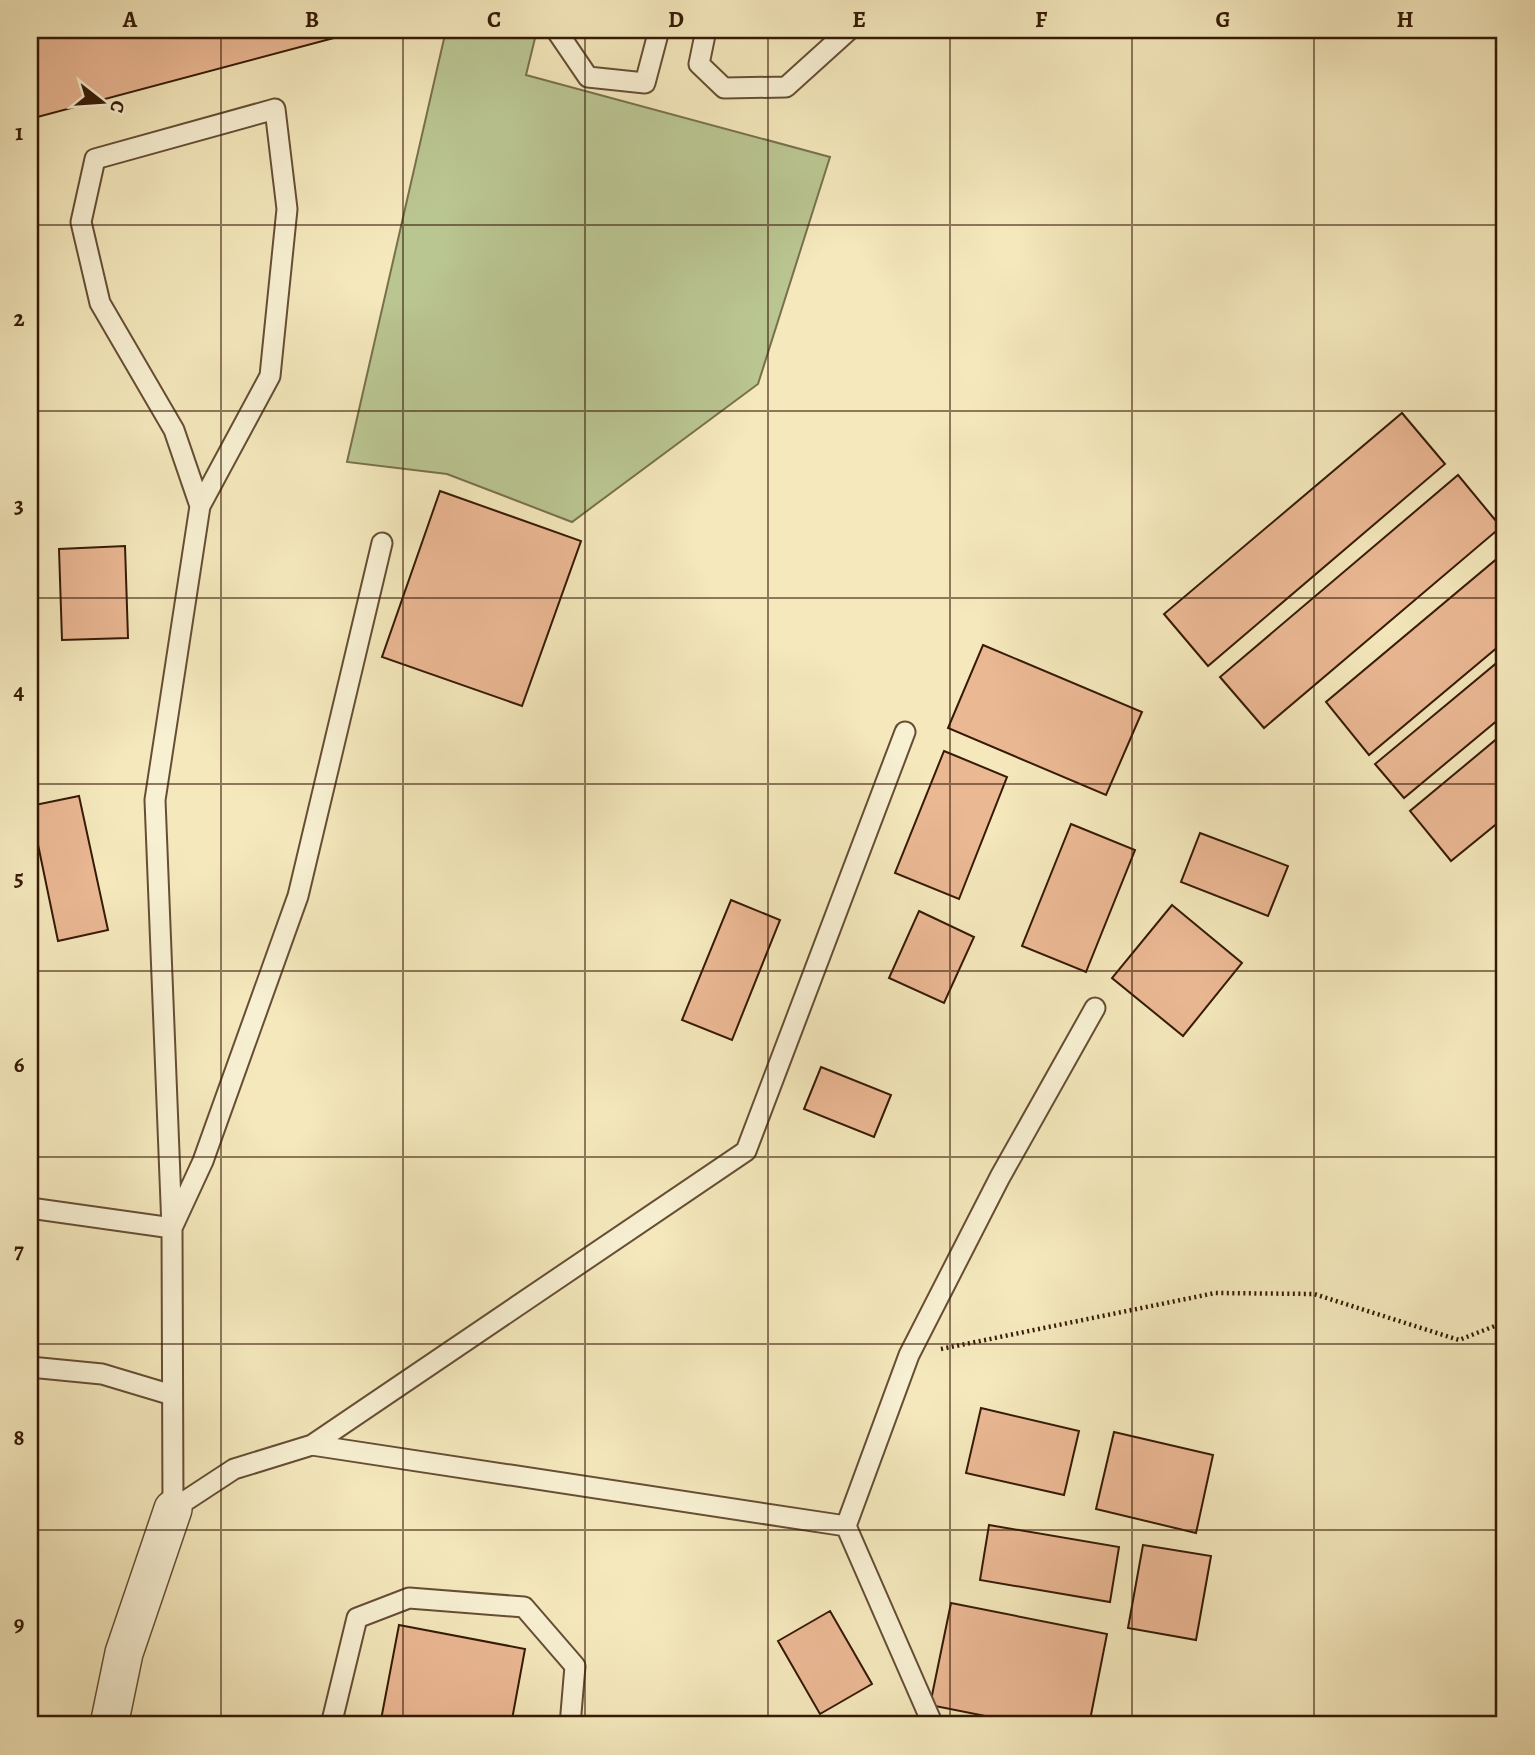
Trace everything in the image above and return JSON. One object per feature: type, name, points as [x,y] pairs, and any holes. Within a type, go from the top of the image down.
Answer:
[{"type":"street","points":[[109,1725],[124,1653],[173,1509]]},
{"type":"lane","points":[[556,30],[588,77],[645,83],[659,30]]},
{"type":"lane","points":[[706,30],[699,64],[724,88],[786,87],[849,30]]},
{"type":"lane","points":[[173,1509],[172,1228],[155,800],[200,506],[270,376],[287,209],[275,109],[95,159],[80,222],[100,303],[174,430],[200,506]]},
{"type":"lane","points":[[172,1228],[203,1161],[298,896],[382,543]]},
{"type":"lane","points":[[173,1509],[234,1469],[312,1445],[746,1151],[905,732]]},
{"type":"lane","points":[[933,1725],[846,1526],[909,1355],[1000,1177],[1095,1008]]},
{"type":"lane","points":[[30,1208],[172,1228]]},
{"type":"lane","points":[[30,1367],[102,1374],[172,1395]]},
{"type":"lane","points":[[312,1445],[846,1526]]},
{"type":"lane","points":[[331,1725],[357,1618],[409,1598],[524,1607],[575,1666],[570,1725]]},
{"type":"path","points":[[909,1355],[1215,1293],[1314,1294],[1459,1340],[1505,1322]]},
{"type":"green space","points":[[446,30],[537,30],[526,75],[830,157],[758,384],[572,522],[447,474],[347,462]]},
{"type":"building","points":[[30,30],[364,30],[30,119]]},
{"type":"building","points":[[1402,413],[1445,464],[1208,666],[1164,614]]},
{"type":"building","points":[[1458,475],[1501,527],[1264,728],[1220,677]]},
{"type":"building","points":[[440,491],[581,541],[522,706],[382,657]]},
{"type":"building","points":[[125,546],[128,638],[62,640],[59,549]]},
{"type":"building","points":[[1505,552],[1505,641],[1369,755],[1326,702]]},
{"type":"building","points":[[983,645],[1142,712],[1106,795],[948,728]]},
{"type":"building","points":[[1505,656],[1505,714],[1404,798],[1375,764]]},
{"type":"building","points":[[1505,732],[1505,817],[1451,861],[1410,811]]},
{"type":"building","points":[[944,751],[1007,777],[959,899],[895,873]]},
{"type":"building","points":[[79,796],[108,930],[58,941],[30,806]]},
{"type":"building","points":[[1071,824],[1135,850],[1086,972],[1022,946]]},
{"type":"building","points":[[1200,833],[1288,866],[1268,916],[1181,882]]},
{"type":"building","points":[[731,900],[780,920],[732,1040],[682,1020]]},
{"type":"building","points":[[1172,905],[1242,963],[1183,1036],[1112,978]]},
{"type":"building","points":[[919,911],[974,937],[944,1003],[889,978]]},
{"type":"building","points":[[821,1067],[891,1095],[874,1137],[804,1109]]},
{"type":"building","points":[[981,1408],[1079,1431],[1064,1495],[966,1473]]},
{"type":"building","points":[[1114,1432],[1213,1455],[1196,1533],[1096,1509]]},
{"type":"building","points":[[989,1525],[1119,1547],[1110,1602],[980,1580]]},
{"type":"building","points":[[1143,1545],[1211,1556],[1196,1640],[1128,1628]]},
{"type":"building","points":[[951,1603],[1107,1634],[1089,1725],[1031,1725],[930,1705]]},
{"type":"building","points":[[830,1611],[872,1684],[820,1714],[778,1641]]},
{"type":"building","points":[[399,1625],[525,1649],[511,1725],[380,1725]]}]
